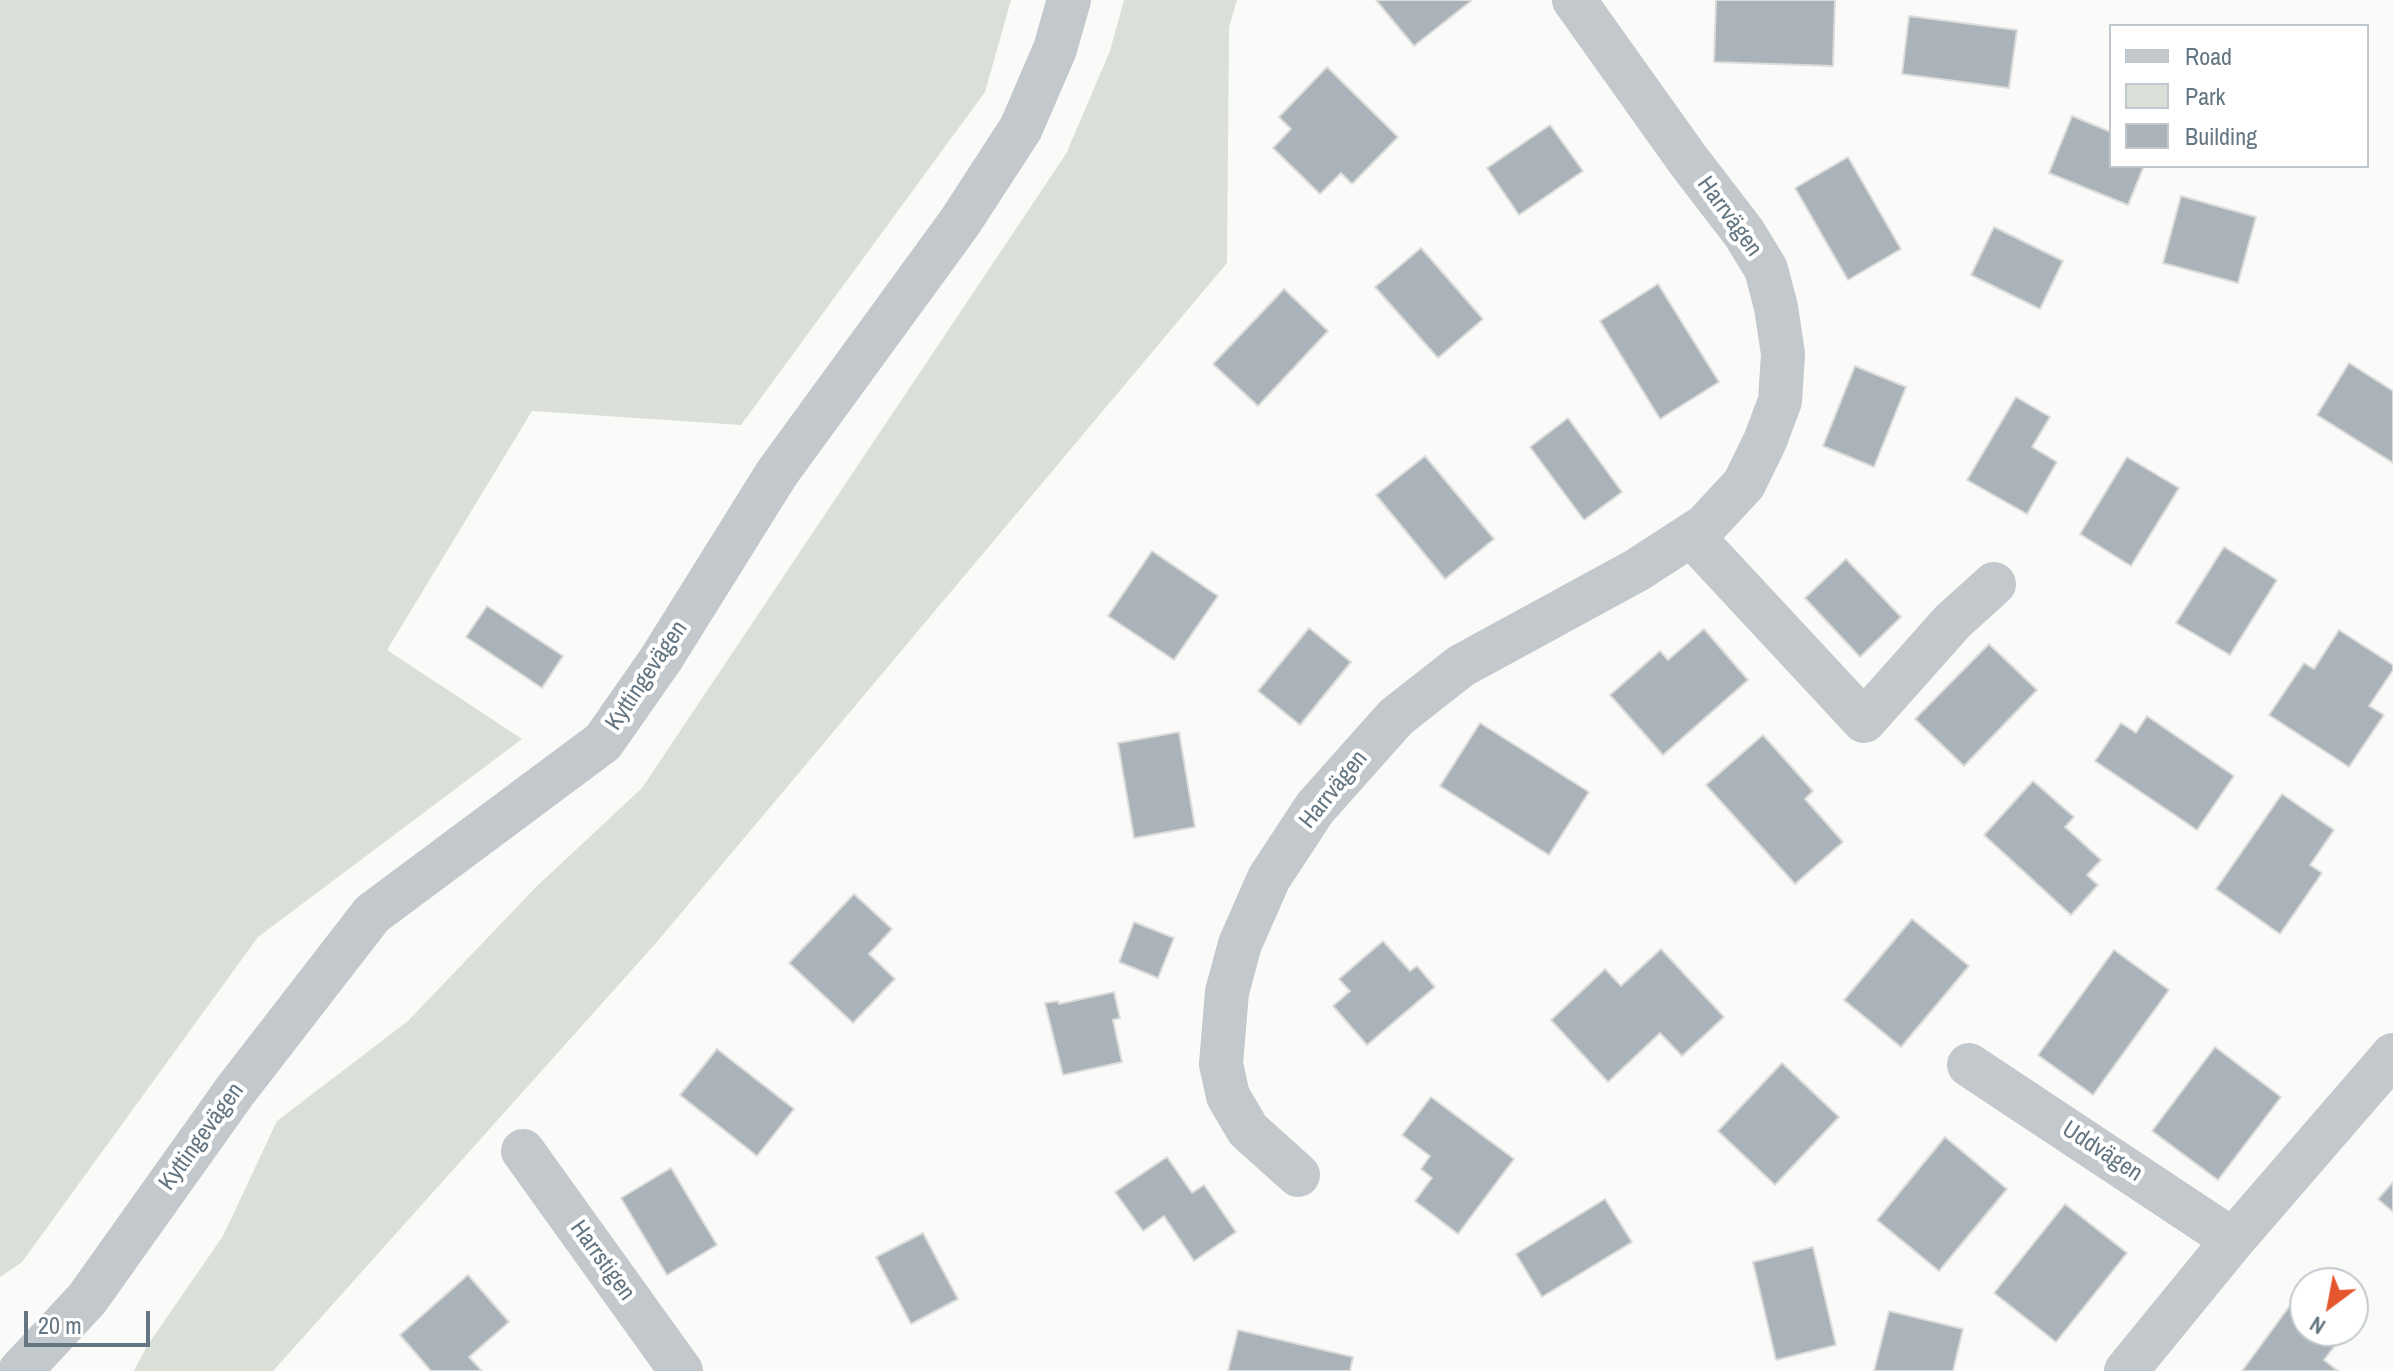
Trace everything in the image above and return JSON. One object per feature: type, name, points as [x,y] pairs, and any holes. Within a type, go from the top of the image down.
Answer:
[{"type":"street","name":"Kyttingevägen","points":[[20,1371],[87,1299],[235,1091],[372,914],[603,742],[661,659],[777,473],[960,222],[1021,128],[1055,49],[1069,0]]},
{"type":"street","name":"Harrvägen","points":[[1298,1175],[1248,1130],[1228,1096],[1221,1064],[1227,992],[1233,968],[1240,944],[1269,878],[1315,808],[1396,717],[1461,666],[1637,570],[1705,526],[1744,484],[1780,401],[1783,354],[1766,269],[1744,233],[1574,0]]},
{"type":"street","points":[[1692,536],[1864,721],[1953,621],[1994,584]]},
{"type":"street","points":[[2126,1371],[2233,1240],[2393,1055]]},
{"type":"street","name":"Uddvägen","points":[[1969,1065],[2233,1240]]},
{"type":"street","name":"Harrstigen","points":[[523,1151],[681,1371]]},
{"type":"green space","points":[[0,0],[1011,0],[985,92],[741,425],[532,411],[387,650],[522,739],[258,937],[22,1262],[0,1277]]},
{"type":"green space","points":[[1124,0],[1237,0],[1229,27],[1227,263],[656,943],[273,1371],[134,1371],[147,1346],[223,1236],[277,1121],[408,1021],[536,887],[642,788],[1066,154],[1110,51]]},
{"type":"building","points":[[1376,0],[1470,0],[1471,1],[1414,46]]},
{"type":"building","points":[[1716,0],[1835,0],[1833,66],[1714,62]]},
{"type":"building","points":[[1909,16],[2017,30],[2009,88],[1902,74]]},
{"type":"building","points":[[1327,67],[1398,137],[1352,184],[1341,173],[1320,194],[1273,148],[1291,129],[1279,117]]},
{"type":"building","points":[[2072,116],[2109,131],[2109,168],[2143,168],[2128,205],[2049,173]]},
{"type":"building","points":[[1550,125],[1583,171],[1519,215],[1487,168]]},
{"type":"building","points":[[1848,157],[1901,249],[1848,280],[1795,188]]},
{"type":"building","points":[[2181,196],[2256,217],[2238,283],[2163,263]]},
{"type":"building","points":[[1994,227],[2063,261],[2040,309],[1971,275]]},
{"type":"building","points":[[1421,248],[1483,319],[1438,358],[1375,287]]},
{"type":"building","points":[[1658,284],[1719,382],[1660,419],[1600,321]]},
{"type":"building","points":[[1284,289],[1328,331],[1258,406],[1213,364]]},
{"type":"building","points":[[2349,363],[2393,391],[2393,463],[2317,415]]},
{"type":"building","points":[[1855,366],[1906,387],[1874,467],[1823,446]]},
{"type":"building","points":[[2016,397],[2050,417],[2032,447],[2057,462],[2027,514],[1967,480]]},
{"type":"building","points":[[1568,418],[1622,492],[1584,520],[1530,447]]},
{"type":"building","points":[[1425,456],[1494,539],[1445,579],[1376,495]]},
{"type":"building","points":[[2127,457],[2179,488],[2131,566],[2080,534]]},
{"type":"building","points":[[2224,547],[2277,580],[2230,655],[2176,623]]},
{"type":"building","points":[[1152,551],[1218,596],[1174,660],[1108,616]]},
{"type":"building","points":[[1846,559],[1901,617],[1860,657],[1805,598]]},
{"type":"building","points":[[487,606],[563,656],[542,688],[466,637]]},
{"type":"building","points":[[1309,628],[1351,662],[1300,725],[1258,691]]},
{"type":"building","points":[[1704,629],[1748,680],[1663,755],[1610,695],[1660,651],[1668,660]]},
{"type":"building","points":[[2339,630],[2393,665],[2393,670],[2369,706],[2384,715],[2349,767],[2269,715],[2304,663],[2314,669]]},
{"type":"building","points":[[1989,644],[2037,690],[1964,766],[1915,719]]},
{"type":"building","points":[[2147,716],[2234,776],[2197,830],[2095,761],[2121,723],[2136,733]]},
{"type":"building","points":[[1480,723],[1589,792],[1549,855],[1440,786]]},
{"type":"building","points":[[1179,732],[1195,827],[1134,838],[1118,743]]},
{"type":"building","points":[[1763,735],[1813,791],[1805,799],[1843,842],[1795,884],[1706,785]]},
{"type":"building","points":[[2033,781],[2074,817],[2065,827],[2101,860],[2087,875],[2098,885],[2071,915],[1984,835]]},
{"type":"building","points":[[2282,794],[2334,830],[2310,865],[2322,873],[2280,934],[2216,889]]},
{"type":"building","points":[[854,894],[892,929],[869,954],[895,979],[853,1023],[789,963]]},
{"type":"building","points":[[1912,919],[1969,966],[1901,1047],[1844,1000]]},
{"type":"building","points":[[1134,922],[1174,938],[1158,978],[1119,962]]},
{"type":"building","points":[[1383,941],[1410,971],[1417,966],[1435,987],[1367,1045],[1333,1006],[1350,991],[1339,979]]},
{"type":"building","points":[[1661,949],[1724,1017],[1682,1056],[1660,1033],[1608,1082],[1551,1020],[1605,969],[1621,986]]},
{"type":"building","points":[[2114,950],[2169,990],[2093,1095],[2038,1055]]},
{"type":"building","points":[[1114,992],[1120,1018],[1113,1020],[1122,1062],[1063,1075],[1045,1003],[1058,1001],[1059,1004]]},
{"type":"building","points":[[2215,1047],[2281,1097],[2218,1180],[2152,1131]]},
{"type":"building","points":[[717,1049],[794,1109],[757,1156],[680,1095]]},
{"type":"building","points":[[1782,1063],[1839,1117],[1775,1185],[1718,1131]]},
{"type":"building","points":[[1431,1097],[1514,1159],[1458,1234],[1415,1201],[1432,1178],[1421,1169],[1430,1156],[1402,1135]]},
{"type":"building","points":[[1945,1137],[2007,1189],[1939,1271],[1877,1220]]},
{"type":"building","points":[[1167,1157],[1192,1193],[1204,1185],[1236,1232],[1194,1261],[1164,1216],[1143,1231],[1115,1192]]},
{"type":"building","points":[[671,1168],[717,1245],[667,1275],[621,1198]]},
{"type":"building","points":[[2393,1182],[2393,1212],[2378,1199]]},
{"type":"building","points":[[1605,1199],[1632,1242],[1542,1297],[1516,1254]]},
{"type":"building","points":[[2065,1204],[2127,1253],[2056,1342],[1994,1293]]},
{"type":"building","points":[[923,1233],[958,1299],[911,1324],[876,1257]]},
{"type":"building","points":[[1813,1247],[1836,1345],[1776,1360],[1753,1262]]},
{"type":"building","points":[[468,1275],[509,1322],[469,1357],[482,1371],[431,1371],[400,1335]]},
{"type":"building","points":[[2289,1307],[2289,1347],[2334,1347],[2324,1360],[2338,1371],[2242,1371]]},
{"type":"building","points":[[1889,1311],[1963,1329],[1953,1371],[1874,1371]]},
{"type":"building","points":[[1238,1330],[1353,1357],[1350,1371],[1228,1371]]}]
